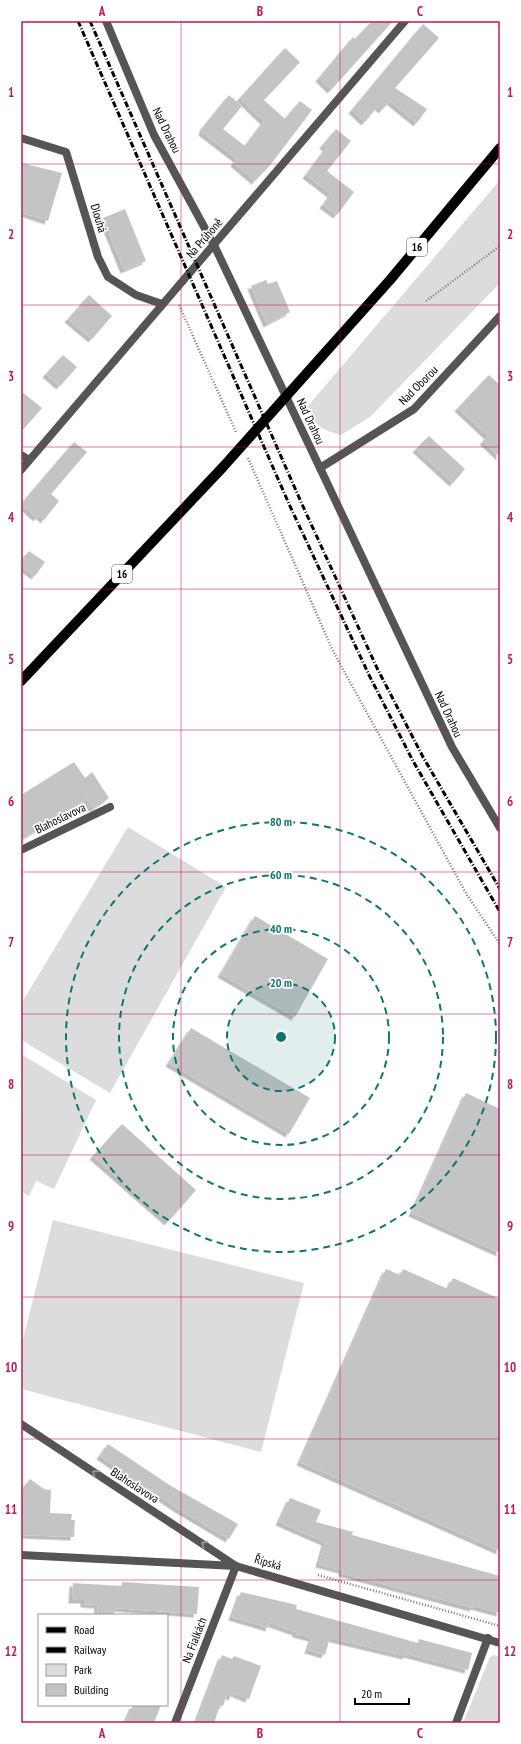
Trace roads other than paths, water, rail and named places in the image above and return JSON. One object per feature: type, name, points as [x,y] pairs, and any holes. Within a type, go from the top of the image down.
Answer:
[{"type":"main road","name":"16","points":[[21,681],[222,467],[390,280],[500,148]]},
{"type":"street","name":"Nad Drahou","points":[[106,21],[154,135],[214,245],[452,747],[500,828]]},
{"type":"street","name":"Na Průhoně","points":[[21,470],[405,21]]},
{"type":"street","name":"Dlouhá","points":[[21,138],[66,152],[98,257],[108,277],[136,295],[162,304]]},
{"type":"street","name":"Nad Oborou","points":[[320,468],[414,409],[500,316]]},
{"type":"street","points":[[21,455],[29,460]]},
{"type":"street","name":"Blahoslavova","points":[[21,850],[110,807]]},
{"type":"street","name":"Blahoslavova","points":[[21,1424],[236,1566]]},
{"type":"street","name":"Řípská","points":[[21,1555],[236,1566],[488,1638],[500,1643]]},
{"type":"street","name":"Na Fialkách","points":[[175,1723],[236,1566]]},
{"type":"street","points":[[456,1723],[488,1638]]},
{"type":"railway","points":[[78,21],[289,504],[369,675],[413,761],[500,912]]},
{"type":"railway","points":[[90,21],[301,502],[377,668],[423,757],[500,889]]}]
